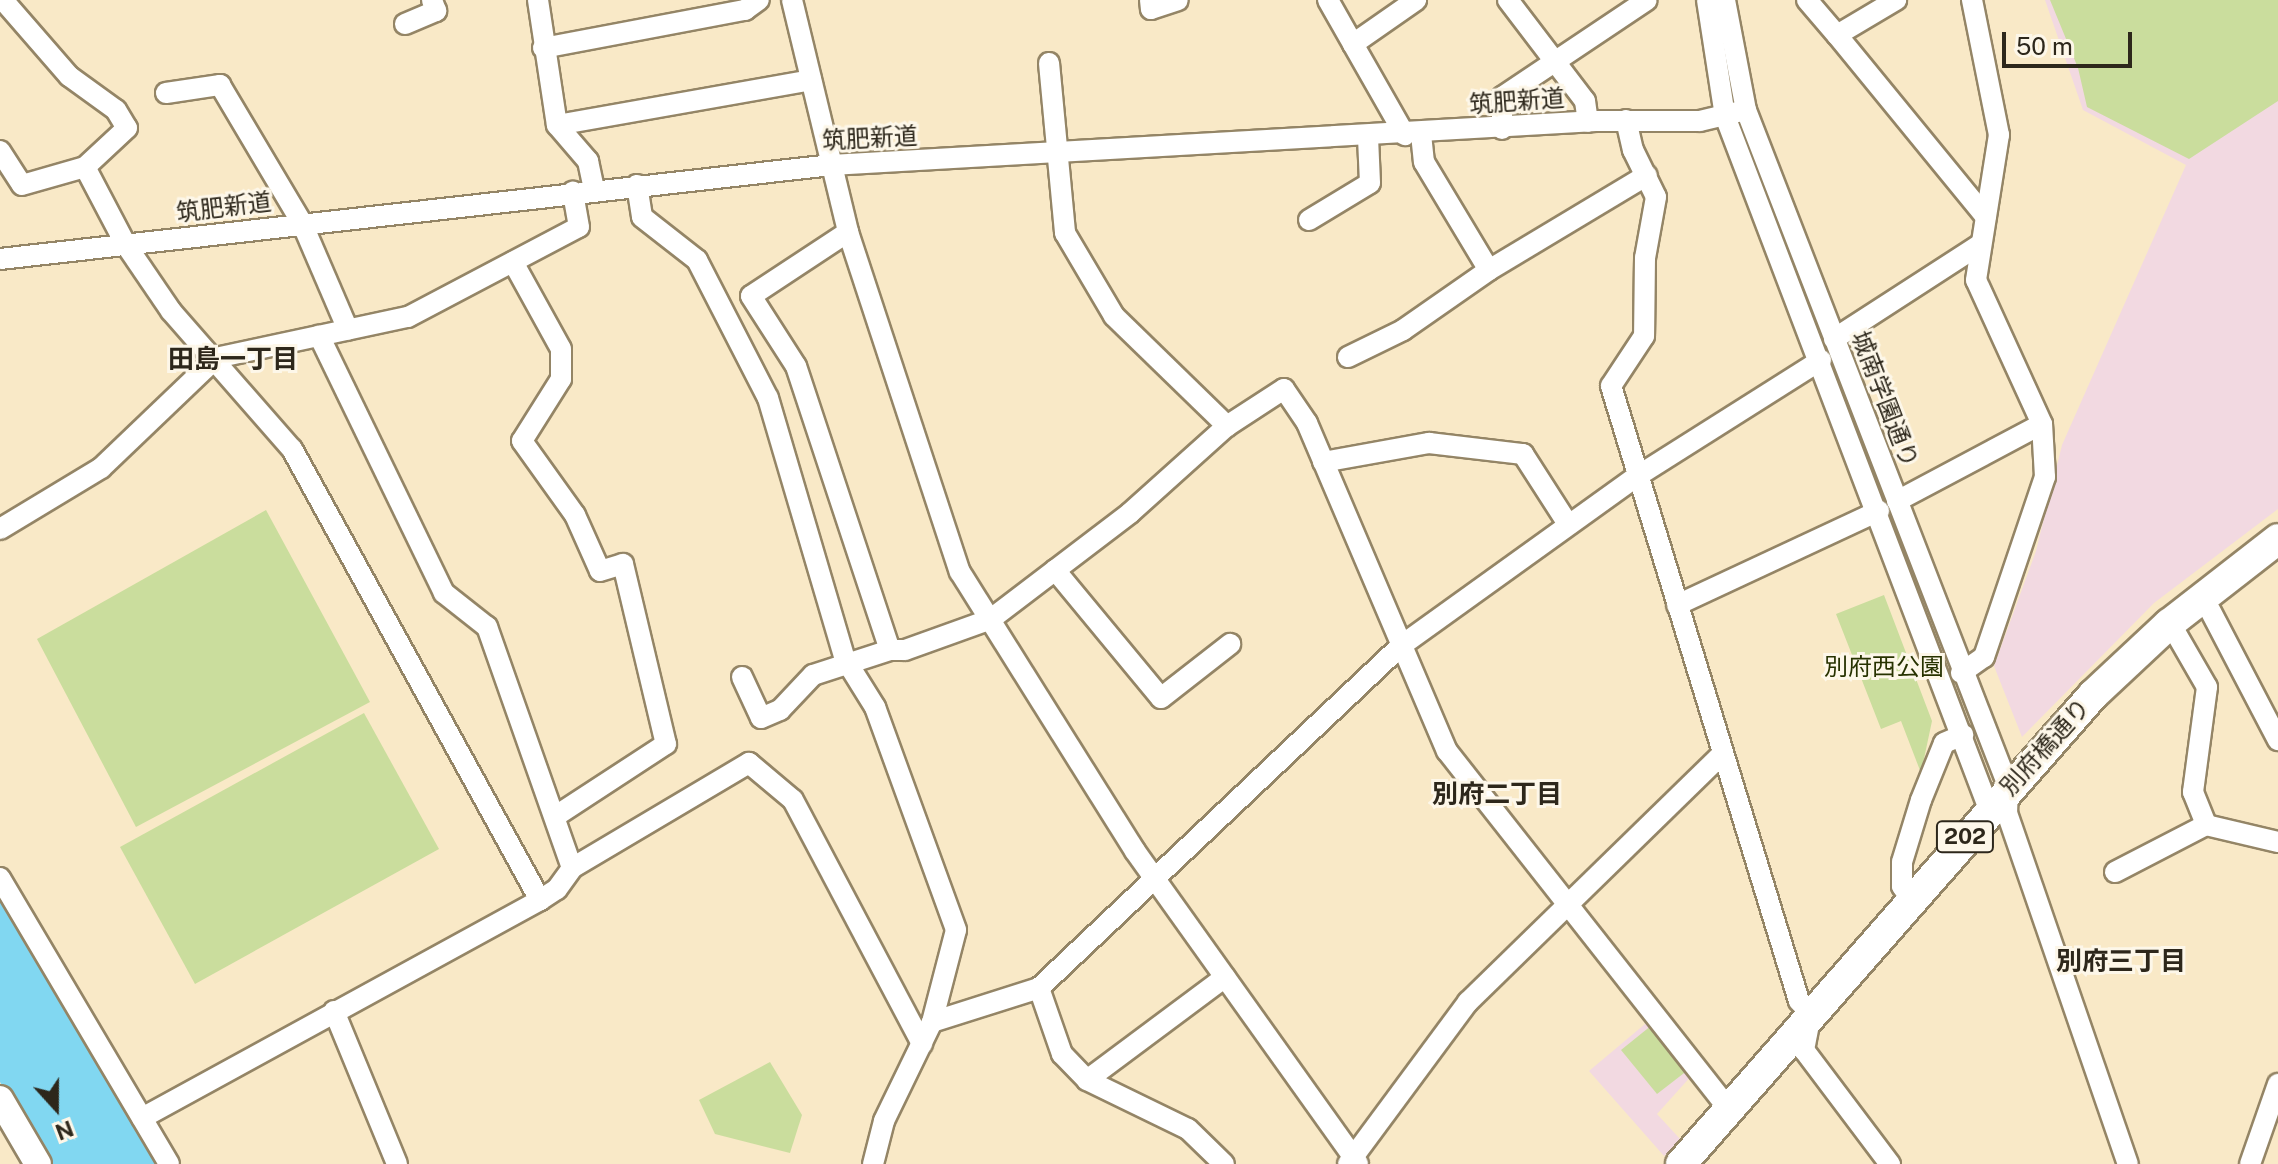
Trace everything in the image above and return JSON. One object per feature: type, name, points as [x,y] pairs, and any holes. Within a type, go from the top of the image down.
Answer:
[{"type":"highway","name":"別府橋通り","points":[[1681,1164],[1911,899],[2158,634],[2278,539]]},
{"type":"highway","name":"別府橋通り","points":[[1704,1164],[1804,1050],[2002,803],[2177,635],[2278,556]]},
{"type":"main road","points":[[0,1099],[38,1164]]},
{"type":"street","points":[[0,151],[22,185],[85,167],[127,128],[116,110],[69,76],[3,0]]},
{"type":"street","points":[[405,24],[436,11],[432,0]]},
{"type":"street","points":[[0,529],[101,468],[216,358],[408,317],[579,227],[588,161],[557,125],[538,0]]},
{"type":"street","points":[[543,48],[745,10],[759,0]]},
{"type":"street","points":[[792,0],[848,232],[960,572],[1156,882],[1353,1162],[1468,1002],[1722,754]]},
{"type":"street","points":[[1150,0],[1151,9],[1178,0]]},
{"type":"street","points":[[1328,0],[1413,135],[1424,162],[1489,270]]},
{"type":"street","points":[[1353,44],[1416,0]]},
{"type":"street","points":[[1508,0],[1585,101],[1588,122]]},
{"type":"street","points":[[1502,129],[1502,97],[1647,0]]},
{"type":"street","name":"城南学園通り","points":[[1707,0],[1725,116],[1821,360],[1961,673],[2002,803]]},
{"type":"street","name":"城南学園通り","points":[[1725,0],[1746,110],[1834,339],[1963,735],[2002,803]]},
{"type":"street","points":[[1807,0],[1986,217]]},
{"type":"street","points":[[1837,35],[1896,0]]},
{"type":"street","points":[[1961,673],[1984,657],[2045,477],[2042,424],[1976,280],[1999,135],[1972,0]]},
{"type":"street","points":[[1049,63],[1065,233],[1114,316],[1227,426]]},
{"type":"street","points":[[557,125],[811,80]]},
{"type":"street","points":[[166,93],[220,85],[302,223],[348,330]]},
{"type":"street","name":"筑肥新道","points":[[0,259],[831,165],[1413,135],[1725,116],[1746,110]]},
{"type":"street","points":[[1626,120],[1633,150],[1656,197],[1645,258],[1644,336],[1611,386],[1636,477],[1799,1001],[1811,1014],[1804,1050],[1890,1164]]},
{"type":"street","points":[[1309,220],[1370,183],[1368,137]]},
{"type":"street","points":[[85,167],[126,245],[171,311],[216,358],[292,449],[540,900]]},
{"type":"street","points":[[1348,357],[1403,330],[1489,270],[1647,175]]},
{"type":"street","points":[[637,185],[642,217],[697,260],[768,398],[849,665],[875,707],[956,930],[932,1022],[884,1121],[873,1164]]},
{"type":"street","points":[[848,232],[751,296],[796,366],[890,650]]},
{"type":"street","points":[[1834,339],[1981,244]]},
{"type":"street","points":[[513,262],[561,349],[561,379],[522,441],[575,515],[600,571],[623,564],[666,744],[556,816]]},
{"type":"street","points":[[319,336],[444,593],[487,627],[572,868]]},
{"type":"street","points":[[932,1022],[1039,988],[1156,882],[1402,645],[1636,477],[1821,360]]},
{"type":"street","points":[[742,677],[761,718],[780,710],[813,675],[890,650],[905,650],[991,619],[1055,570],[1227,426],[1284,389],[1323,462],[1447,751],[1565,905],[1729,1109]]},
{"type":"street","points":[[1677,605],[1888,506],[2042,424]]},
{"type":"street","points":[[1323,462],[1429,443],[1523,454],[1568,524]]},
{"type":"street","points":[[1055,570],[1161,698],[1230,644]]},
{"type":"street","points":[[2210,610],[2278,740]]},
{"type":"street","points":[[2177,635],[2207,687],[2193,792],[2206,825]]},
{"type":"street","points":[[1911,899],[1902,886],[1902,862],[1921,800],[1944,743],[1963,735]]},
{"type":"street","points":[[142,1118],[540,900],[557,889],[572,868],[749,763],[793,800],[922,1044]]},
{"type":"street","points":[[2002,803],[2128,1164]]},
{"type":"street","points":[[2115,872],[2206,825],[2278,842]]},
{"type":"street","points":[[0,878],[169,1164]]},
{"type":"street","points":[[1087,1080],[1225,977]]},
{"type":"street","points":[[1039,988],[1062,1054],[1087,1080],[1188,1129],[1224,1164]]},
{"type":"street","points":[[334,1011],[397,1164]]},
{"type":"street","points":[[2250,1164],[2278,1084]]},
{"type":"shaded area","points":[[2045,0],[2278,0],[2278,509],[2154,603],[2022,737],[1994,666],[2036,551],[2062,445],[2186,165],[2083,110]]},
{"type":"shaded area","points":[[1651,1019],[1693,1074],[1657,1114],[1681,1140],[1664,1156],[1589,1071]]},
{"type":"green space","points":[[2050,0],[2278,0],[2278,101],[2189,159],[2087,107],[2078,68]]},
{"type":"green space","points":[[266,510],[370,702],[136,827],[37,639]]},
{"type":"green space","name":"別府西公園","points":[[1884,595],[1932,721],[1921,773],[1901,721],[1881,729],[1836,614]]},
{"type":"green space","points":[[364,713],[439,849],[195,984],[120,847]]},
{"type":"green space","points":[[1652,1025],[1688,1070],[1657,1094],[1621,1050]]},
{"type":"green space","points":[[770,1062],[802,1115],[790,1153],[715,1134],[699,1100]]},
{"type":"water","points":[[0,902],[158,1164],[47,1164],[0,1082]]},
{"type":"district","name":"田島一丁目","points":[[233,359]]},
{"type":"district","name":"別府二丁目","points":[[1497,794]]},
{"type":"district","name":"別府三丁目","points":[[2121,961]]}]
